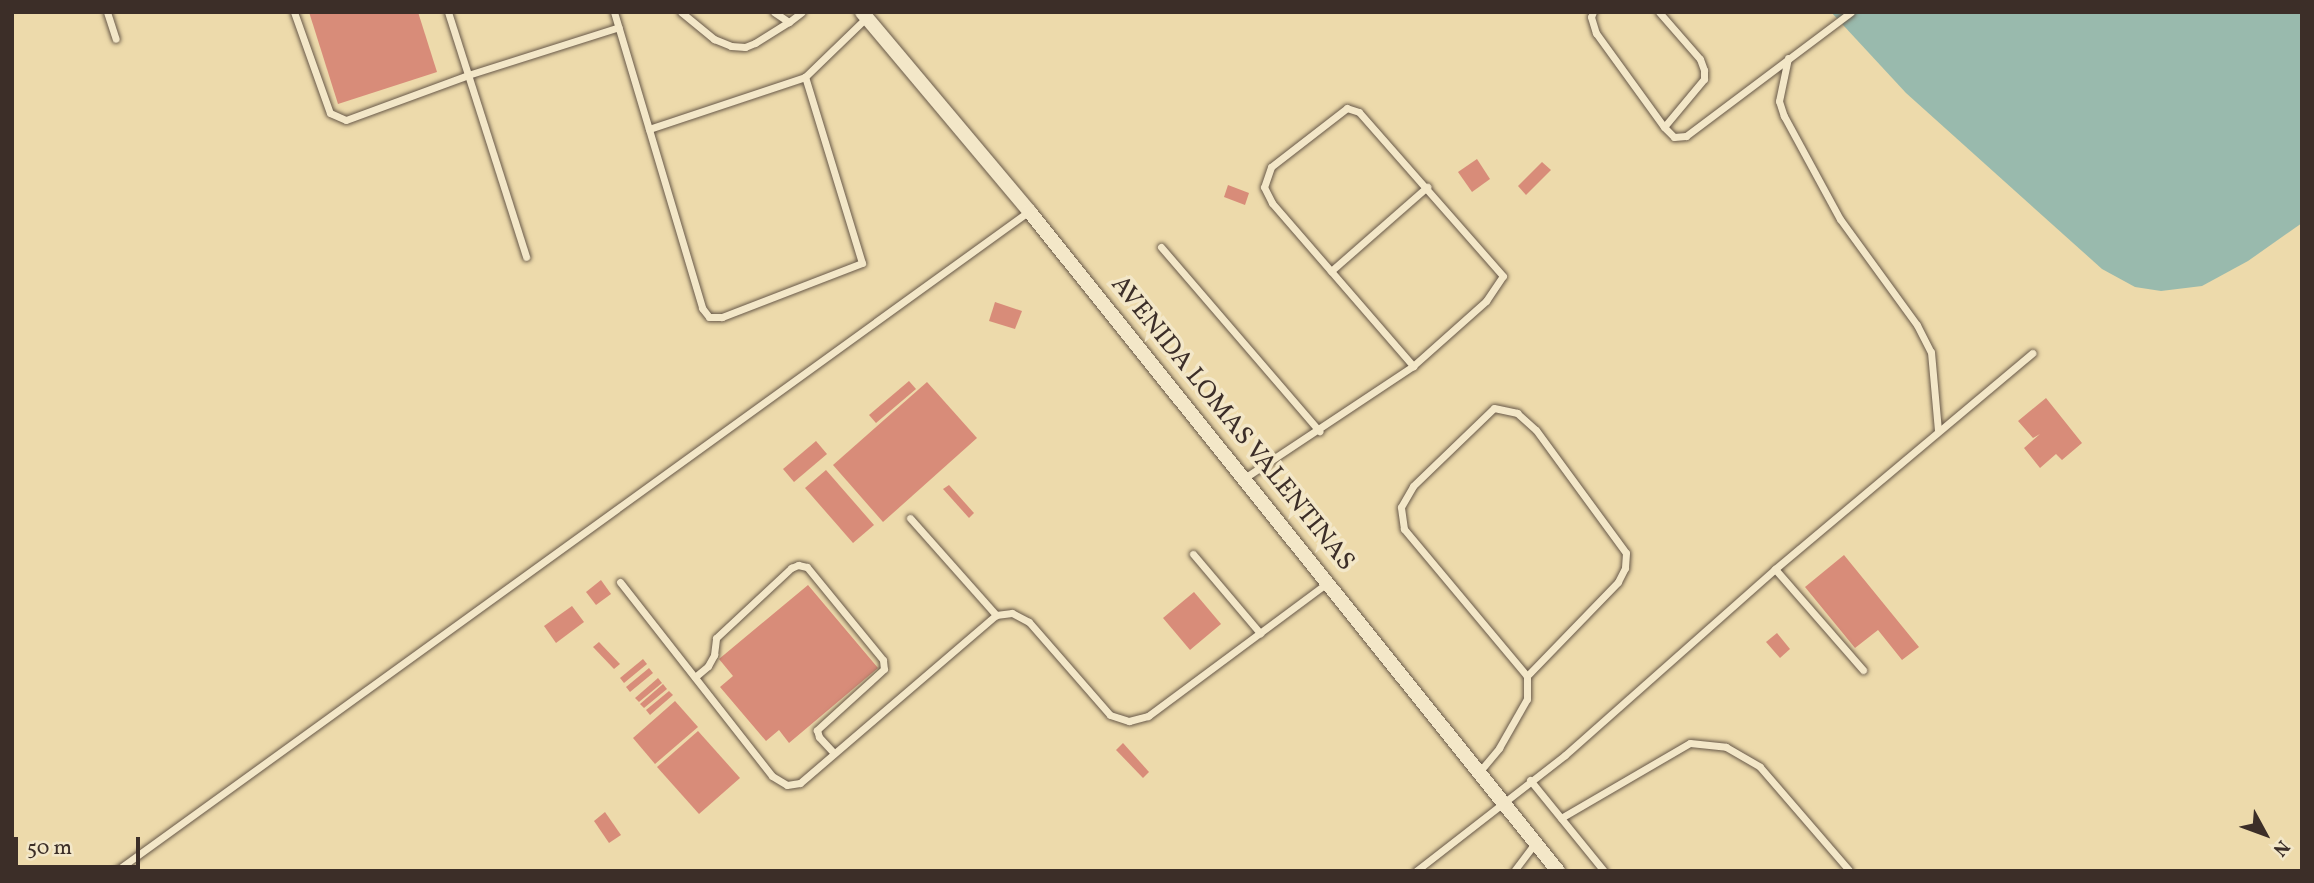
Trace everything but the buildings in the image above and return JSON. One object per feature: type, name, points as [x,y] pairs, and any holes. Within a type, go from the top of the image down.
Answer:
[{"type":"street","name":"AVENIDA LOMAS VALENTINAS","points":[[865,15],[1029,211],[1558,871]]},
{"type":"lane","points":[[107,12],[116,39]]},
{"type":"lane","points":[[294,12],[330,113],[337,119],[346,120],[468,75],[619,27]]},
{"type":"lane","points":[[448,12],[526,257]]},
{"type":"lane","points":[[614,12],[702,308],[709,317],[722,317],[862,263],[805,77]]},
{"type":"lane","points":[[681,12],[714,39],[730,46],[745,47],[802,12]]},
{"type":"lane","points":[[774,12],[789,22]]},
{"type":"lane","points":[[1594,12],[1591,17],[1596,33],[1674,137],[1686,136],[1850,12]]},
{"type":"lane","points":[[1659,12],[1700,59],[1704,70],[1704,79],[1664,127]]},
{"type":"lane","points":[[649,129],[805,77],[865,15]]},
{"type":"lane","points":[[1788,58],[1779,101],[1784,116],[1840,219],[1917,325],[1931,352],[1938,431]]},
{"type":"lane","points":[[1242,479],[1319,431],[1413,366],[1486,301],[1503,276],[1427,187],[1359,112],[1352,108],[1338,114],[1271,167],[1264,187],[1272,203],[1413,366]]},
{"type":"lane","points":[[1331,271],[1427,187]]},
{"type":"lane","points":[[117,871],[1029,211]]},
{"type":"lane","points":[[1161,247],[1319,431]]},
{"type":"lane","points":[[1416,871],[1501,802],[1565,755],[1775,569],[2032,353]]},
{"type":"lane","points":[[1480,771],[1499,748],[1527,699],[1527,676],[1404,529],[1401,508],[1413,486],[1494,408],[1517,412],[1536,430],[1626,553],[1625,568],[1618,582],[1527,676]]},
{"type":"lane","points":[[910,518],[996,615]]},
{"type":"lane","points":[[1193,554],[1259,633]]},
{"type":"lane","points":[[695,677],[708,666],[714,655],[716,638],[791,569],[798,565],[807,567],[883,660],[884,669],[817,730],[819,737],[834,753]]},
{"type":"lane","points":[[1775,569],[1864,670]]},
{"type":"lane","points":[[620,582],[772,776],[787,785],[800,783],[996,615],[1012,613],[1029,622],[1110,715],[1129,721],[1148,716],[1328,582]]},
{"type":"lane","points":[[1561,818],[1690,743],[1727,747],[1760,767],[1849,870]]},
{"type":"lane","points":[[1530,780],[1604,871]]},
{"type":"lane","points":[[1514,871],[1535,843]]},
{"type":"shaded area","points":[[1831,12],[2302,12],[2302,223],[2248,261],[2202,286],[2161,291],[2135,287],[2102,269],[1906,93]]}]
